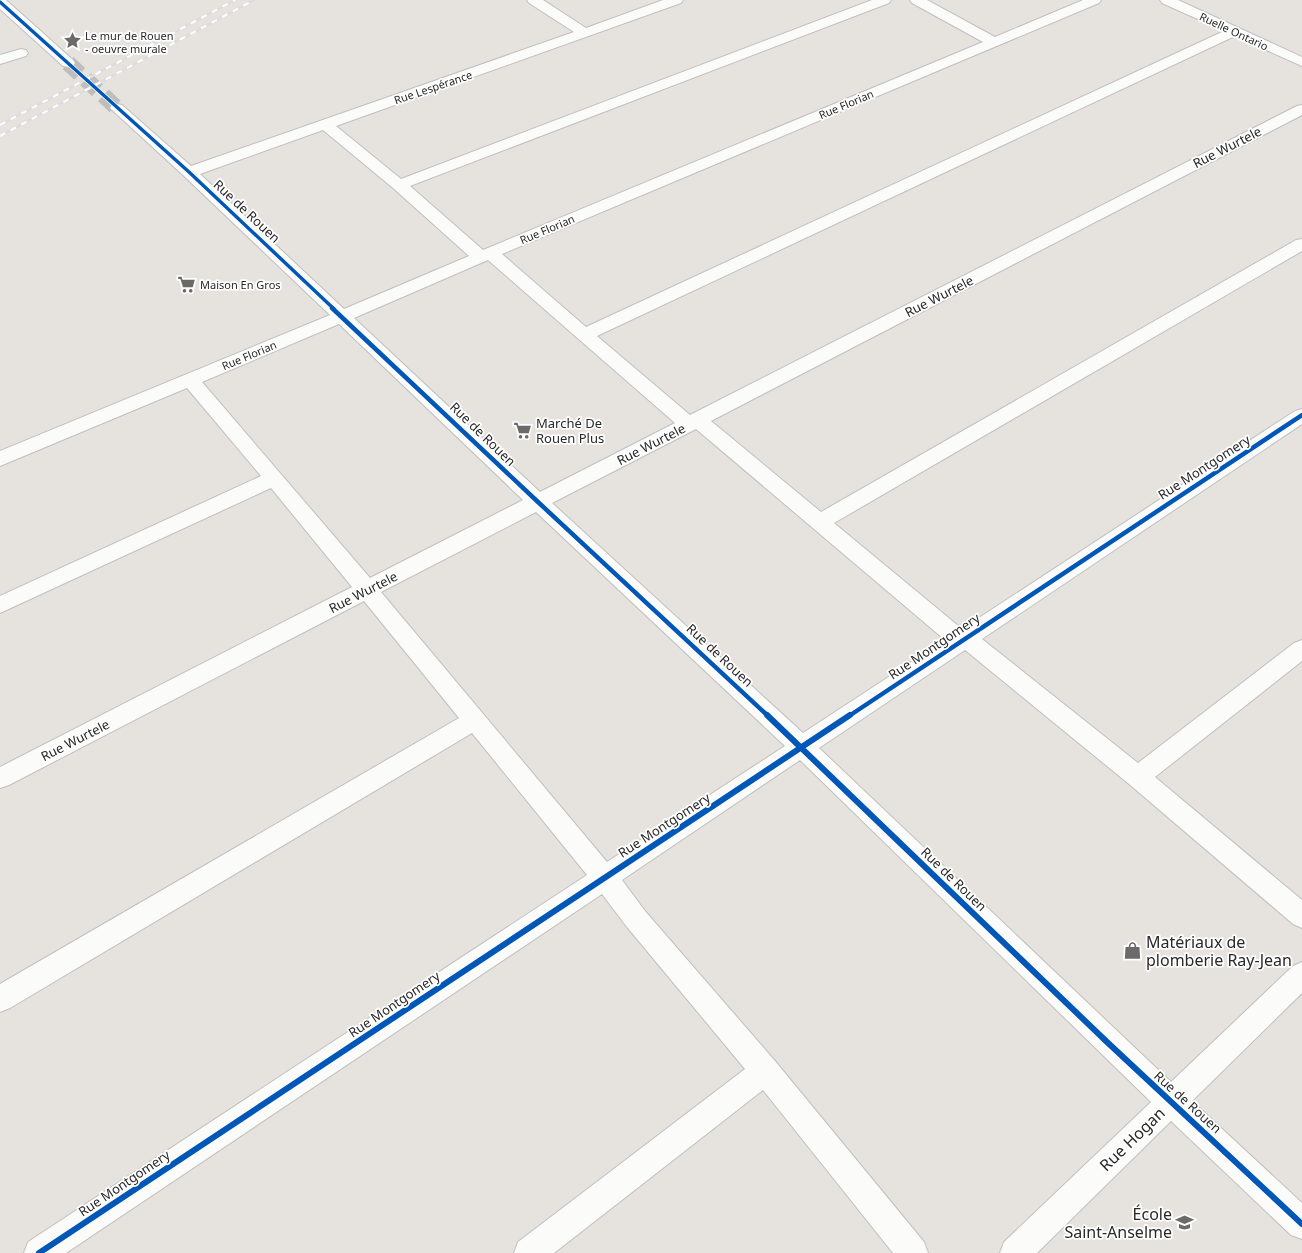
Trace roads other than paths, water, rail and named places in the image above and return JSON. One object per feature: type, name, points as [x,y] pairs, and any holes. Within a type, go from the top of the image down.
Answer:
[{"type":"street","points":[[534,0],[585,33]]},
{"type":"street","name":"Rue Lespérance","points":[[189,172],[326,125],[676,0]]},
{"type":"street","points":[[399,185],[884,0]]},
{"type":"street","points":[[917,0],[994,42]]},
{"type":"street","name":"Rue Florian","points":[[0,459],[1094,0]]},
{"type":"street","name":"Ruelle Ontario","points":[[1167,0],[1302,62]]},
{"type":"street","points":[[0,2],[68,63]]},
{"type":"street","points":[[584,335],[1235,31]]},
{"type":"street","points":[[0,60],[21,53]]},
{"type":"street","name":"Rue de Rouen","points":[[117,108],[189,172],[538,502],[802,747],[1107,1042],[1302,1224]]},
{"type":"street","name":"Rue Wurtele","points":[[0,778],[1302,109]]},
{"type":"street","points":[[326,125],[693,423],[820,522],[1138,777],[1302,916]]},
{"type":"street","points":[[820,522],[1302,244]]},
{"type":"street","points":[[190,380],[274,478],[475,720],[604,877],[636,919],[765,1071],[913,1253]]},
{"type":"street","name":"Rue Montgomery","points":[[39,1253],[1302,415]]},
{"type":"street","points":[[0,605],[274,478]]},
{"type":"street","points":[[1138,777],[1302,649]]},
{"type":"street","points":[[0,999],[475,720]]},
{"type":"street","name":"Rue Hogan","points":[[1015,1253],[1170,1101],[1302,975]]},
{"type":"street","points":[[529,1253],[765,1071]]},
{"type":"tunnel","points":[[68,63],[117,108]]},
{"type":"railway","points":[[0,125],[235,0]]},
{"type":"railway","points":[[0,136],[254,0]]},
{"type":"place","name":"Le mur de Rouen - oeuvre murale","points":[[72,41]]},
{"type":"place","name":"Maison En Gros","points":[[187,284]]},
{"type":"place","name":"Marché De Rouen Plus","points":[[523,430]]},
{"type":"place","name":"Matériaux de plomberie Ray-Jean","points":[[1133,951]]},
{"type":"place","name":"École Saint-Anselme","points":[[1185,1223]]}]
